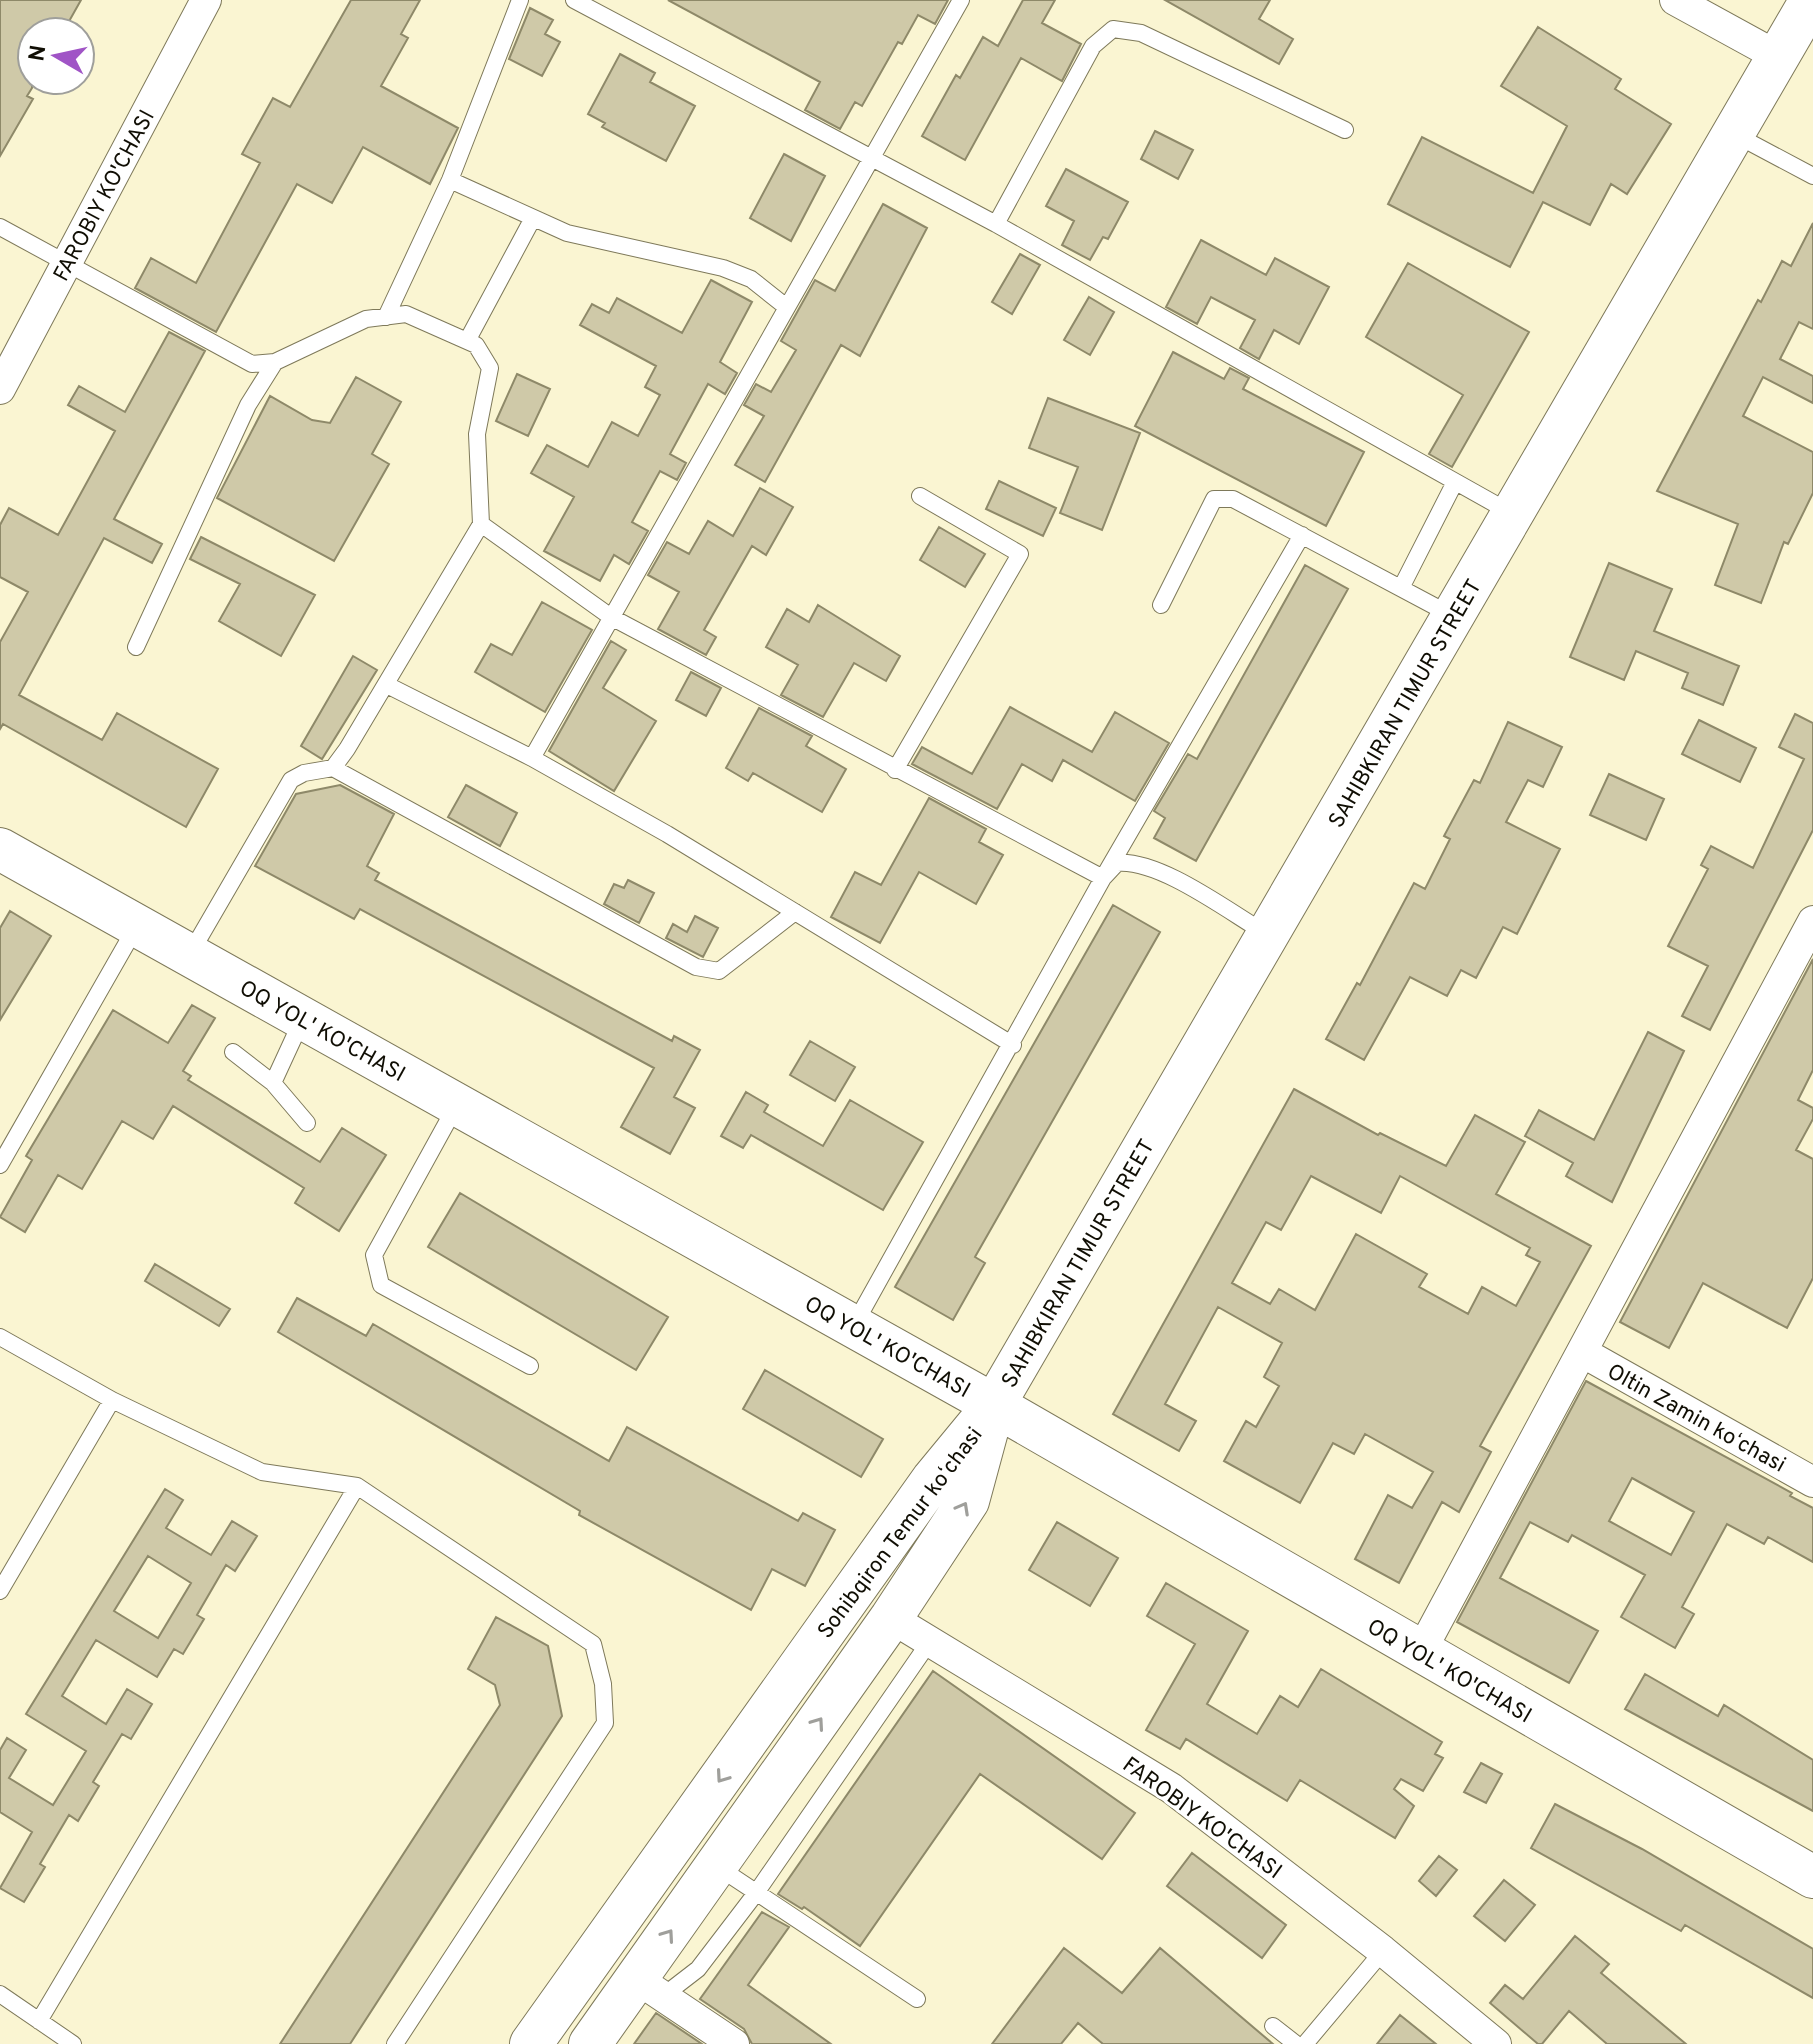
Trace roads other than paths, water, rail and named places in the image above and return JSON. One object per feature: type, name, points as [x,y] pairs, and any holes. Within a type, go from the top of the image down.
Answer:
[{"type":"main road","name":"SAHIBKIRAN TIMUR STREET","points":[[994,1405],[1811,0]]},
{"type":"main road","name":"OQ YOL' KO'CHASI","points":[[0,849],[994,1405],[1813,1877]]},
{"type":"main road","name":"Sohibqiron Temur koʻchasi","points":[[590,2044],[650,1988],[717,1866],[891,1618],[968,1501],[994,1405]]},
{"type":"main road","name":"Sohibqiron Temur koʻchasi","points":[[531,2044],[933,1479],[994,1405]]},
{"type":"street","name":"FAROBIY KO'CHASI","points":[[0,389],[206,0]]},
{"type":"street","points":[[1675,0],[1779,57]]},
{"type":"street","points":[[1420,1653],[1813,921]]},
{"type":"street","name":"Oltin Zamin koʻchasi","points":[[1582,1352],[1813,1482]]},
{"type":"street","name":"FAROBIY KO'CHASI","points":[[891,1618],[1171,1788],[1383,1951],[1496,2044]]},
{"type":"street","points":[[650,1988],[734,2044]]},
{"type":"lane","points":[[386,317],[450,180],[520,0]]},
{"type":"lane","points":[[574,0],[996,224],[1514,514]]},
{"type":"lane","points":[[532,758],[785,306],[961,0]]},
{"type":"lane","points":[[996,224],[1093,46],[1113,29],[1141,33],[1345,130]]},
{"type":"lane","points":[[1734,134],[1813,176]]},
{"type":"lane","points":[[450,180],[567,233],[723,268],[751,279],[785,306]]},
{"type":"lane","points":[[467,341],[533,218]]},
{"type":"lane","points":[[0,227],[252,364],[275,362],[366,319],[406,314],[476,345],[490,368],[477,434],[481,524],[387,685],[333,768]]},
{"type":"lane","points":[[136,647],[248,405],[275,362]]},
{"type":"lane","points":[[1401,588],[1455,482]]},
{"type":"lane","points":[[895,770],[1020,554],[920,496]]},
{"type":"lane","points":[[1161,605],[1214,499],[1233,499],[1455,616]]},
{"type":"lane","points":[[481,524],[611,617],[1103,878]]},
{"type":"lane","points":[[853,1327],[1013,1045],[1103,878],[1302,535]]},
{"type":"lane","points":[[387,685],[532,758],[795,912],[1013,1045]]},
{"type":"lane","points":[[189,955],[291,780],[304,773],[333,768],[696,967],[719,971],[795,912]]},
{"type":"lane","points":[[1103,878],[1117,863],[1133,861],[1154,869],[1269,935]]},
{"type":"lane","points":[[0,1165],[137,926]]},
{"type":"lane","points":[[273,1083],[302,1019]]},
{"type":"lane","points":[[233,1052],[273,1083],[307,1123]]},
{"type":"lane","points":[[456,1105],[374,1255],[381,1285],[530,1366]]},
{"type":"lane","points":[[0,1337],[112,1400],[262,1472],[357,1486],[593,1644],[603,1684],[605,1723],[395,2044]]},
{"type":"lane","points":[[0,1591],[112,1400]]},
{"type":"lane","points":[[39,2021],[357,1486]]},
{"type":"lane","points":[[650,1988],[698,1969],[756,1893],[930,1641]]},
{"type":"lane","points":[[717,1866],[917,1999]]},
{"type":"lane","points":[[1305,2044],[1383,1951]]},
{"type":"lane","points":[[0,1994],[73,2044]]},
{"type":"lane","points":[[1273,2026],[1296,2044]]}]
